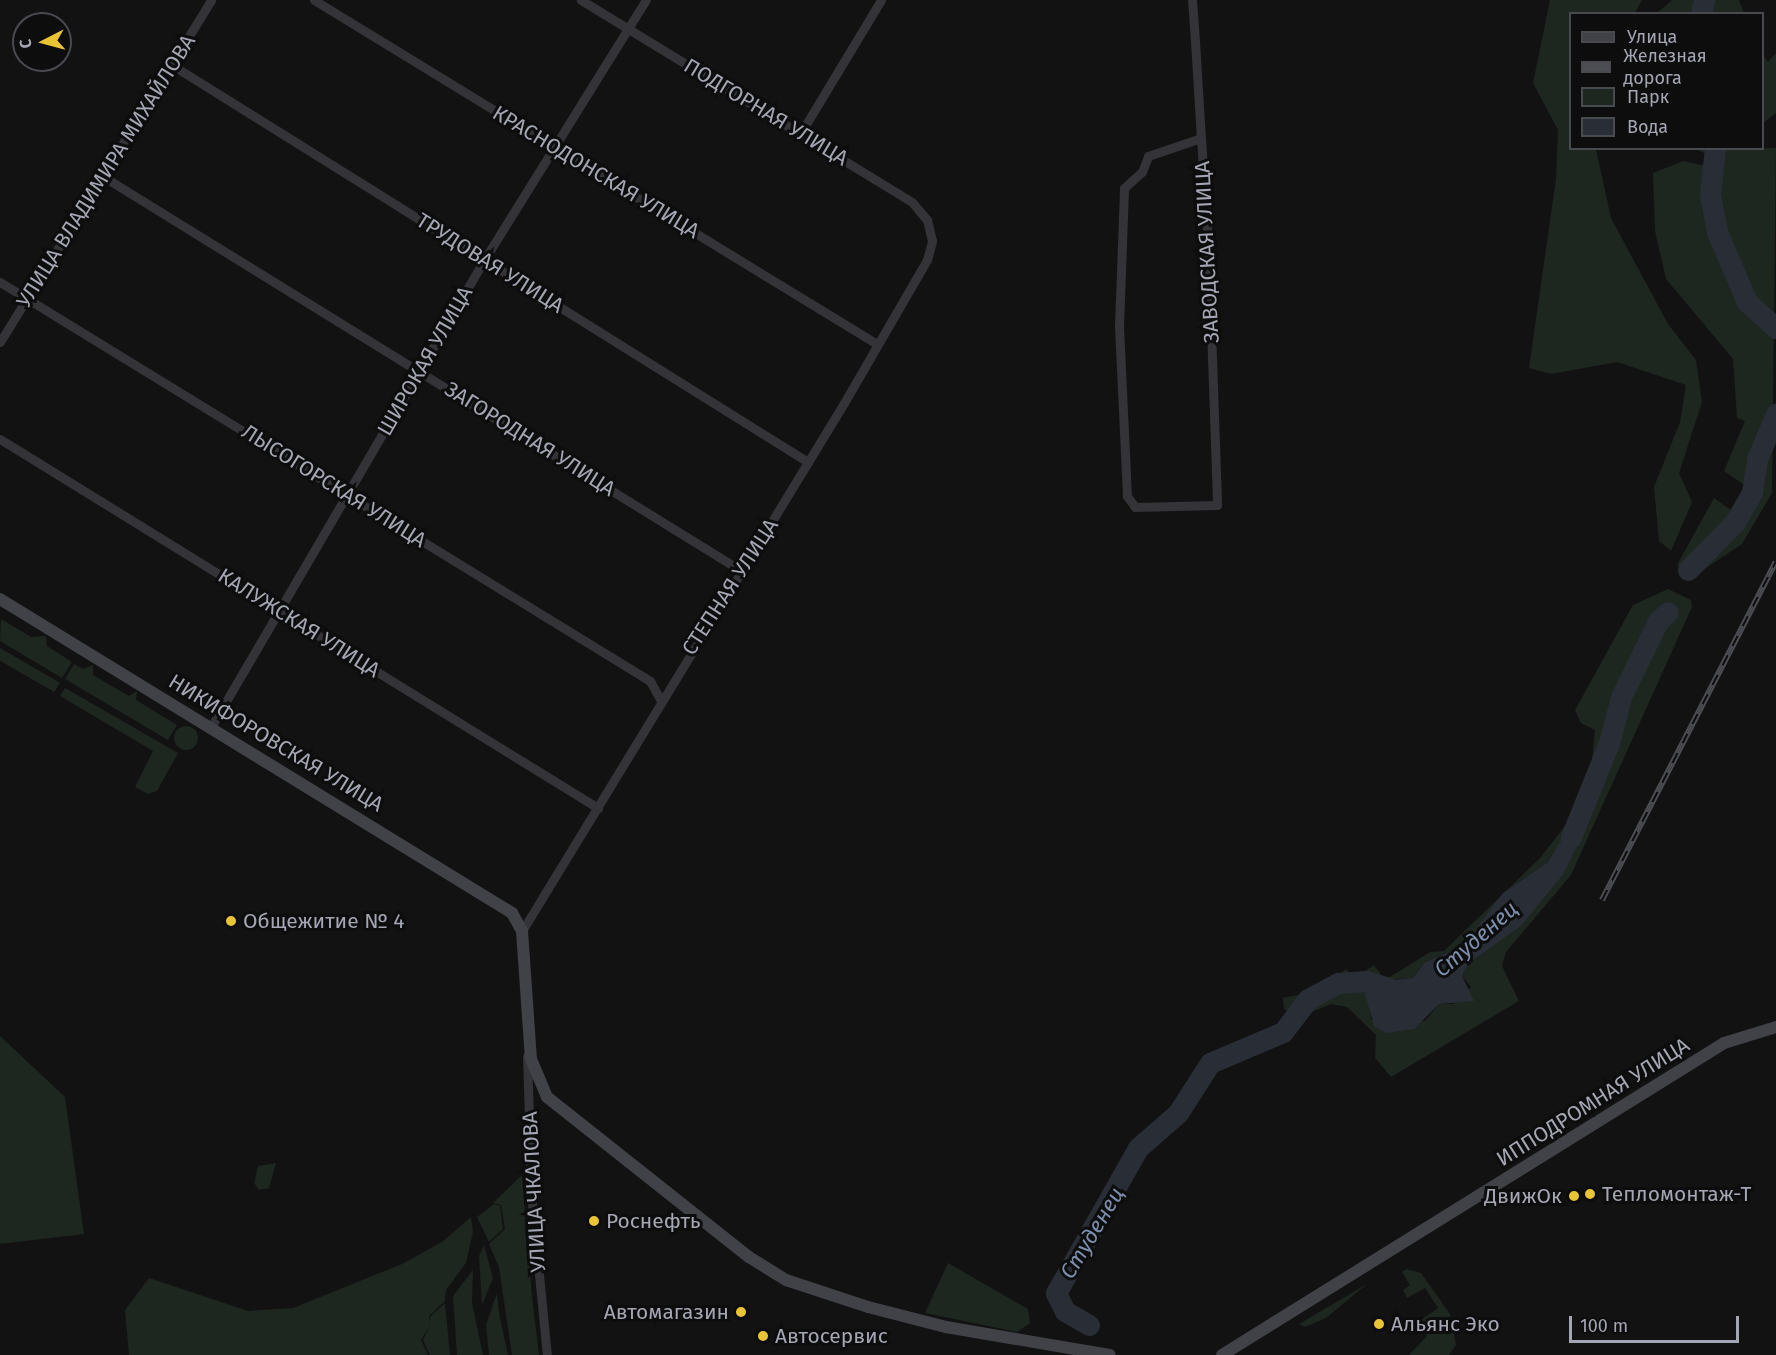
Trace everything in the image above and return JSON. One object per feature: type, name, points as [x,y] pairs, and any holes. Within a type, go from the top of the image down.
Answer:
[{"type":"main road","name":"НИКИФОРОВСКАЯ УЛИЦА","points":[[0,599],[505,908],[522,932]]},
{"type":"main road","points":[[522,932],[527,1029],[539,1082],[562,1114],[786,1280],[935,1325],[1110,1355]]},
{"type":"main road","name":"ИППОДРОМНАЯ УЛИЦА","points":[[1222,1355],[1724,1043],[1776,1027]]},
{"type":"street","name":"УЛИЦА ВЛАДИМИРА МИХАЙЛОВА","points":[[0,342],[104,177],[211,0]]},
{"type":"street","name":"КРАСНОДОНСКАЯ УЛИЦА","points":[[314,0],[877,344]]},
{"type":"street","name":"ПОДГОРНАЯ УЛИЦА","points":[[581,0],[628,30],[802,131],[912,202],[927,220],[933,241]]},
{"type":"street","name":"ШИРОКАЯ УЛИЦА","points":[[212,727],[484,260],[556,148],[646,0]]},
{"type":"street","points":[[802,131],[881,0]]},
{"type":"street","name":"ЗАВОДСКАЯ УЛИЦА","points":[[1192,0],[1201,138],[1217,505],[1135,507],[1127,496],[1121,372],[1124,188],[1142,172],[1148,156],[1201,138]]},
{"type":"street","name":"ТРУДОВАЯ УЛИЦА","points":[[172,65],[808,462]]},
{"type":"street","name":"ЗАГОРОДНАЯ УЛИЦА","points":[[104,177],[740,570]]},
{"type":"street","name":"СТЕПНАЯ УЛИЦА","points":[[522,932],[598,808],[660,699],[808,462],[927,260],[933,241]]},
{"type":"street","name":"ЛЫСОГОРСКАЯ УЛИЦА","points":[[0,282],[650,681],[660,699]]},
{"type":"street","name":"КАЛУЖСКАЯ УЛИЦА","points":[[0,439],[598,808]]},
{"type":"street","name":"УЛИЦА ЧКАЛОВА","points":[[527,1029],[532,1203],[547,1355]]},
{"type":"green space","points":[[1550,0],[1642,0],[1636,12],[1569,12],[1569,150],[1596,150],[1611,218],[1668,324],[1696,360],[1702,402],[1679,473],[1692,502],[1671,551],[1659,541],[1654,487],[1680,422],[1686,385],[1617,362],[1551,374],[1529,368],[1556,179],[1558,130],[1533,83]]},
{"type":"green space","points":[[1672,0],[1739,0],[1744,12],[1658,12]]},
{"type":"green space","points":[[1776,53],[1776,113],[1764,122],[1764,56],[1768,62]]},
{"type":"green space","points":[[1764,148],[1776,148],[1772,493],[1742,544],[1697,574],[1677,565],[1714,498],[1731,510],[1746,486],[1724,471],[1745,421],[1737,418],[1733,359],[1666,279],[1655,231],[1653,173],[1683,161],[1702,165],[1708,155],[1698,150],[1764,150]]},
{"type":"green space","points":[[1668,589],[1691,600],[1692,607],[1571,875],[1506,952],[1502,966],[1519,1001],[1391,1077],[1375,1058],[1376,1035],[1347,1007],[1331,1004],[1300,1017],[1284,1009],[1283,998],[1318,991],[1346,969],[1355,978],[1374,965],[1385,980],[1430,952],[1444,951],[1540,858],[1588,797],[1595,730],[1581,723],[1575,710],[1633,605]],"holes":[[[1584,813],[1563,875],[1521,926],[1468,964],[1462,976],[1471,987],[1453,1004],[1439,1004],[1425,1021],[1371,1020],[1366,981],[1413,978],[1425,962],[1462,947],[1510,888],[1548,862],[1574,818]]]},
{"type":"green space","points":[[1,619],[31,637],[46,636],[47,646],[72,662],[62,678],[0,641]]},
{"type":"green space","points":[[0,648],[60,682],[54,692],[0,661]]},
{"type":"green space","points":[[74,664],[83,669],[93,665],[93,675],[129,696],[137,691],[136,700],[177,725],[168,740],[65,679]]},
{"type":"green space","points":[[65,688],[178,753],[157,791],[148,794],[135,787],[153,751],[60,696]]},
{"type":"green space","points":[[186,726],[191,727],[197,733],[197,743],[191,749],[186,750],[181,749],[175,743],[174,738],[175,733],[181,727]]},
{"type":"green space","points":[[0,1036],[65,1097],[84,1234],[0,1244]]},
{"type":"green space","points":[[276,1163],[269,1188],[259,1190],[254,1183],[258,1166]]},
{"type":"green space","points":[[522,1175],[539,1355],[512,1355],[499,1267],[489,1244],[505,1229],[501,1205],[493,1203]]},
{"type":"green space","points":[[494,1204],[500,1206],[503,1229],[489,1242],[477,1217]]},
{"type":"green space","points":[[471,1217],[473,1232],[466,1263],[446,1290],[445,1301],[429,1316],[430,1325],[430,1317],[445,1303],[450,1355],[430,1355],[423,1340],[429,1327],[421,1340],[428,1355],[129,1355],[125,1310],[149,1278],[248,1311],[293,1308],[402,1264],[442,1242]]},
{"type":"green space","points":[[484,1245],[493,1278],[482,1305],[479,1256]]},
{"type":"green space","points":[[948,1263],[1028,1309],[1030,1323],[1017,1332],[925,1313]]},
{"type":"green space","points":[[1406,1269],[1421,1273],[1450,1314],[1456,1345],[1449,1355],[1409,1355],[1427,1336],[1421,1320],[1438,1308],[1425,1288],[1407,1298],[1403,1290],[1410,1285],[1402,1272]]},
{"type":"green space","points":[[473,1270],[472,1303],[483,1355],[457,1355],[453,1296]]},
{"type":"green space","points":[[1367,1284],[1326,1318],[1305,1327],[1299,1324]]},
{"type":"green space","points":[[497,1293],[508,1355],[489,1355],[486,1325]]},
{"type":"water","points":[[1584,812],[1579,841],[1563,875],[1521,926],[1468,964],[1462,976],[1474,1001],[1439,1004],[1414,1029],[1386,1033],[1374,1026],[1362,983],[1413,978],[1425,962],[1462,947],[1503,893],[1548,862],[1574,818]]},
{"type":"waterway","name":"Студенец","points":[[1701,12],[1704,0]]},
{"type":"waterway","name":"Студенец","points":[[1715,150],[1710,195],[1717,232],[1747,302],[1776,328]]},
{"type":"waterway","name":"Студенец","points":[[1688,570],[1735,522],[1752,492],[1757,459],[1776,414]]},
{"type":"waterway","name":"Студенец","points":[[1571,837],[1609,743],[1621,697],[1658,621],[1668,612]]},
{"type":"waterway","name":"Студенец","points":[[1089,1325],[1065,1311],[1056,1293],[1138,1148],[1178,1113],[1210,1063],[1283,1032],[1308,999],[1338,983],[1366,981],[1393,989]]},
{"type":"railway","points":[[1602,900],[1776,562]]},
{"type":"place","name":"Общежитие № 4","points":[[231,921]]},
{"type":"place","name":"Тепломонтаж-Т","points":[[1590,1194]]},
{"type":"place","name":"ДвижОк","points":[[1574,1196]]},
{"type":"place","name":"Роснефть","points":[[594,1221]]},
{"type":"place","name":"Автомагазин","points":[[741,1312]]},
{"type":"place","name":"Альянс Эко","points":[[1379,1324]]},
{"type":"place","name":"Автосервис","points":[[763,1336]]}]
